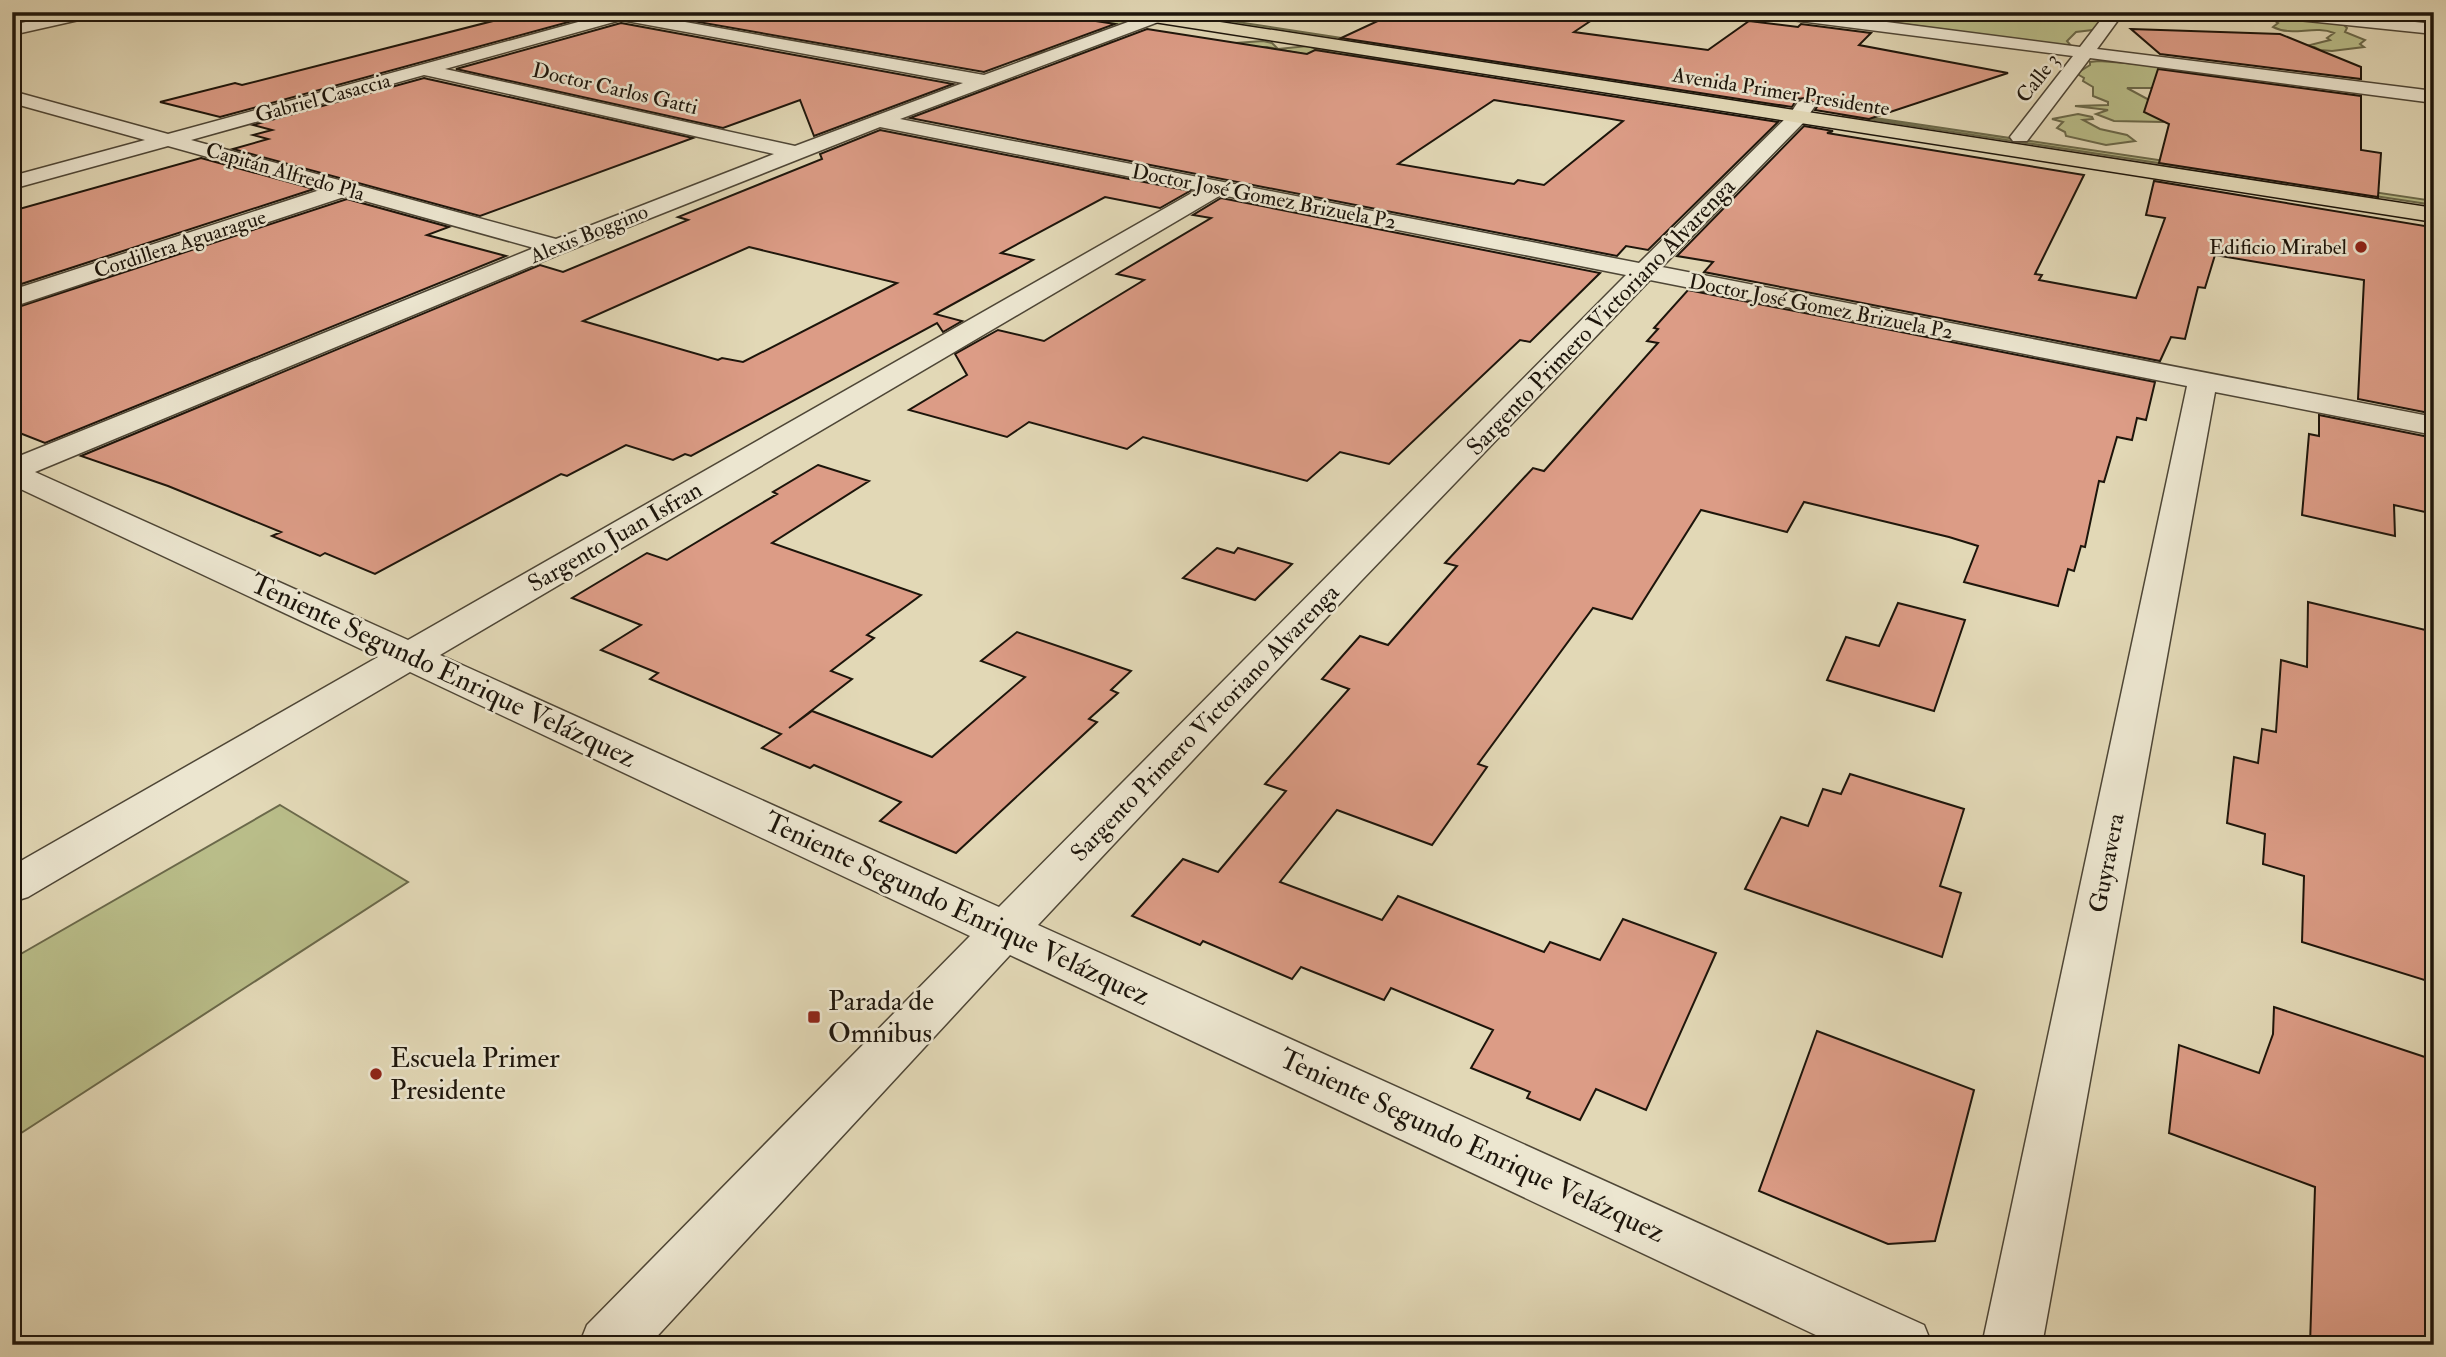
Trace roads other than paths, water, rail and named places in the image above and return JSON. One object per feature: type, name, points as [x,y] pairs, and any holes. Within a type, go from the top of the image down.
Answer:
[{"type":"main road","name":"Avenida Primer Presidente","points":[[1122,12],[1226,15],[1801,112],[2020,137],[2434,215]]},
{"type":"main road","name":"Avenida Primer Presidente","points":[[1168,14],[2218,175],[2434,199]]},
{"type":"street","points":[[12,30],[95,12]]},
{"type":"street","points":[[1769,12],[2434,97]]},
{"type":"street","name":"Calle 3","points":[[2020,137],[2116,12]]},
{"type":"street","points":[[2270,12],[2314,14],[2434,29]]},
{"type":"street","points":[[619,13],[987,81]]},
{"type":"street","name":"Gabriel Casaccia","points":[[12,183],[425,70],[619,13]]},
{"type":"street","name":"Alexis Boggino","points":[[12,472],[557,247],[878,121],[1168,14]]},
{"type":"street","name":"Doctor Carlos Gatti","points":[[425,70],[796,153]]},
{"type":"street","name":"Capitán Alfredo Pla","points":[[12,97],[557,247]]},
{"type":"street","name":"Sargento Primero Victoriano Alvarenga","points":[[609,1345],[1004,930],[1801,112]]},
{"type":"street","name":"Doctor José Gomez Brizuela P2","points":[[878,121],[2434,425]]},
{"type":"street","name":"Sargento Juan Isfran","points":[[12,887],[1217,188]]},
{"type":"street","name":"Cordillera Aguarague","points":[[12,299],[347,189]]},
{"type":"street","name":"Guyravera","points":[[2012,1345],[2203,382]]},
{"type":"street","name":"Teniente Segundo Enrique Velázquez","points":[[12,472],[1902,1345]]},
{"type":"place","name":"Edificio Mirabel","points":[[2361,247]]},
{"type":"place","name":"Parada de Omnibus","points":[[814,1017]]},
{"type":"place","name":"Escuela Primer Presidente","points":[[376,1074]]}]
